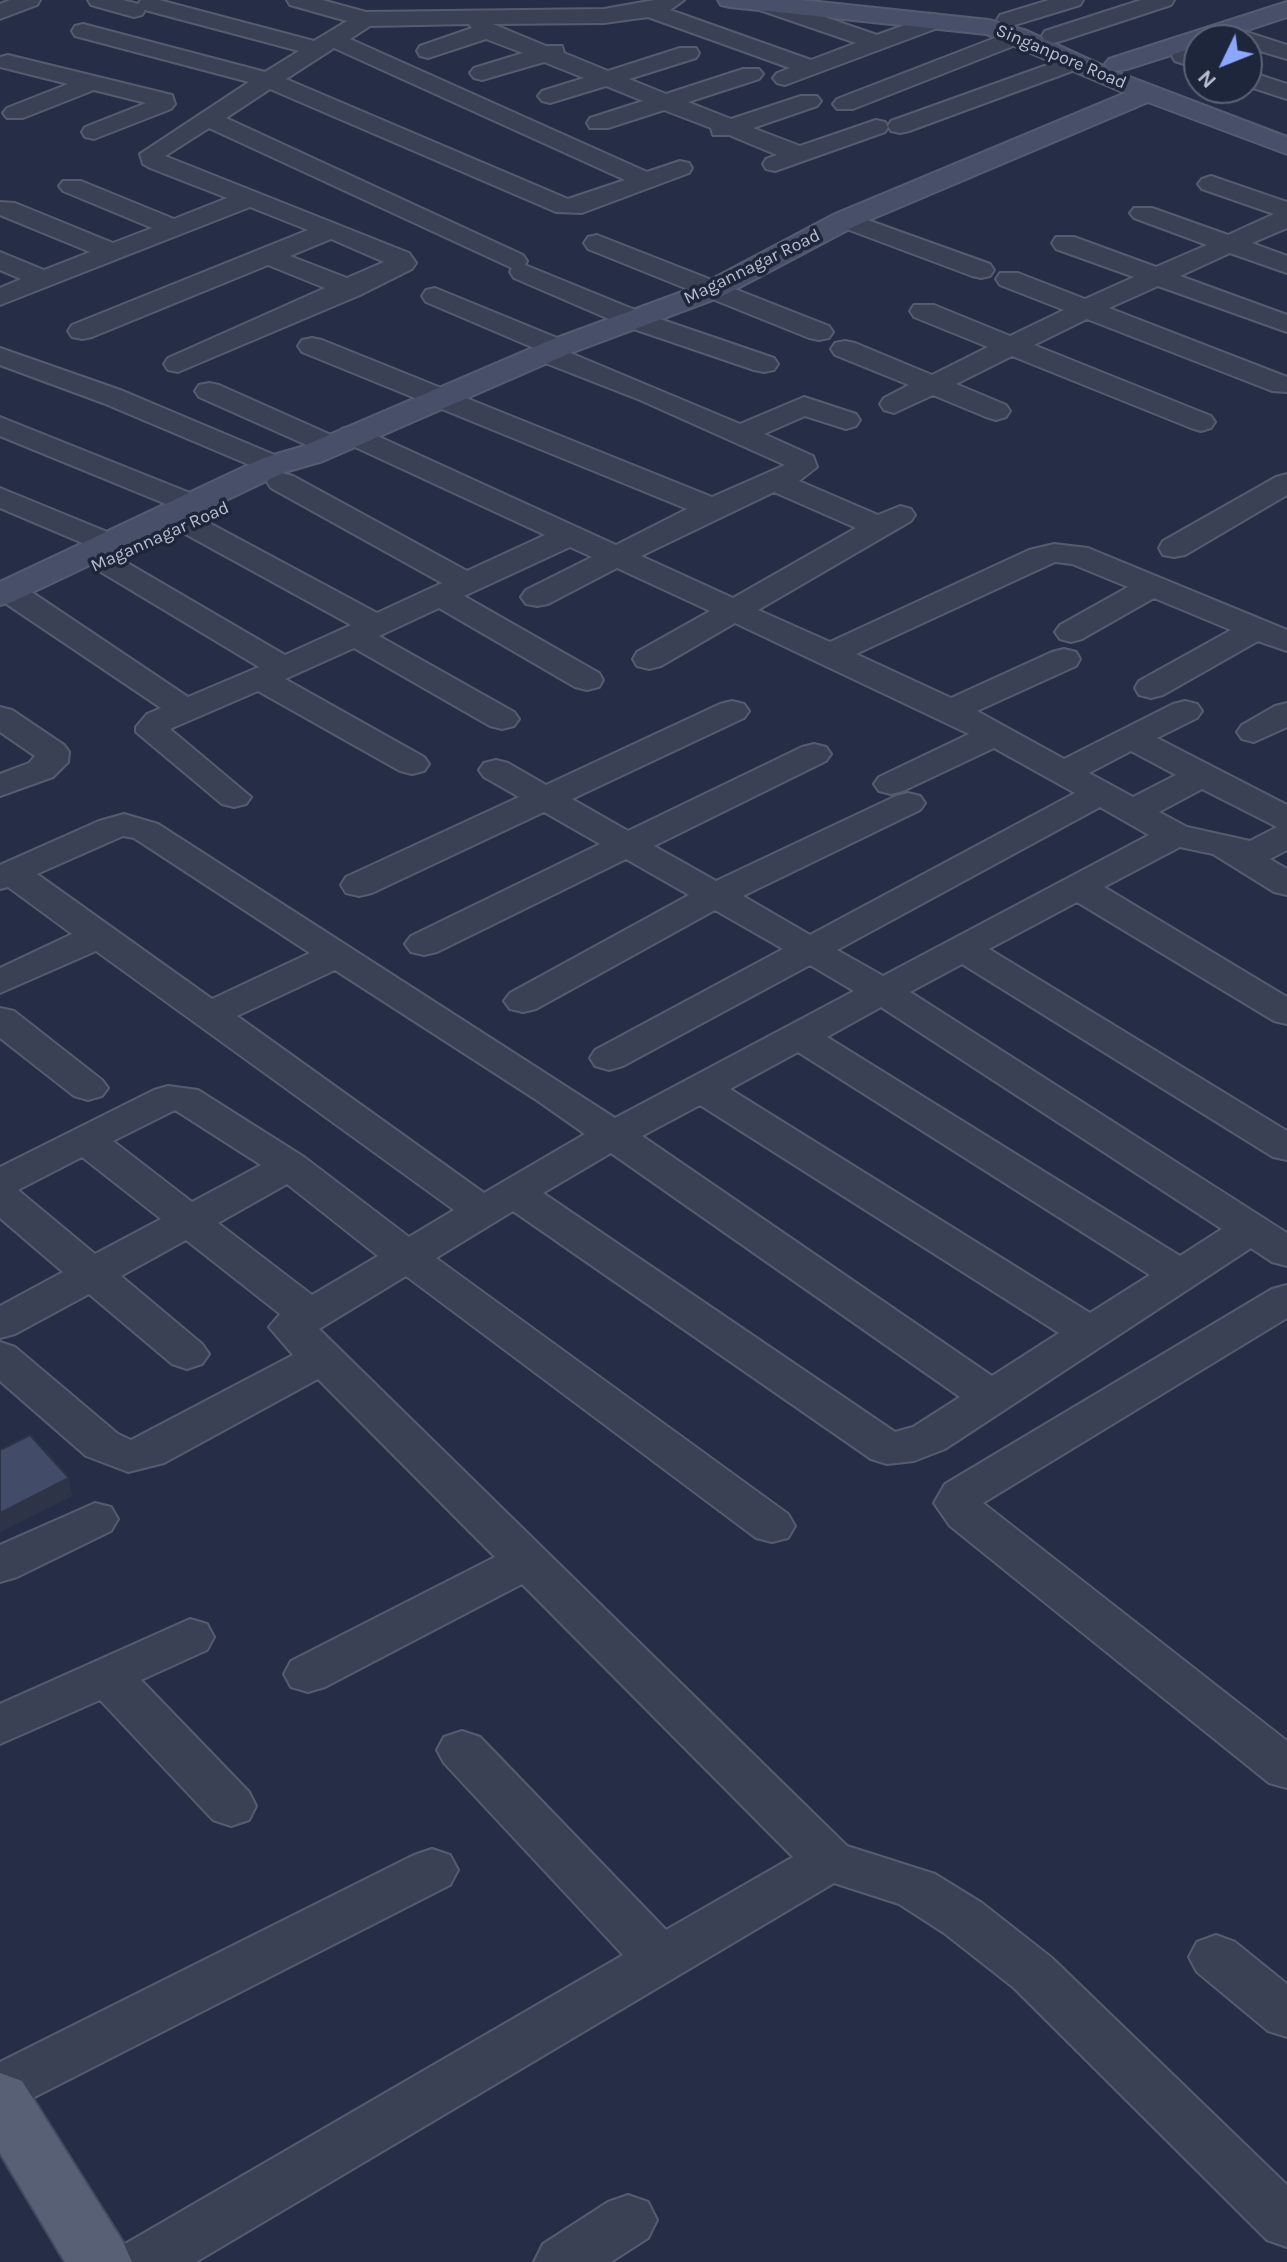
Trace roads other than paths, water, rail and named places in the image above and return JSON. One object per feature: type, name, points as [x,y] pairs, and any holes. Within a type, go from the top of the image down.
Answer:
[{"type":"main road","points":[[0,2099],[100,2262]]},
{"type":"street","points":[[0,12],[29,0]]},
{"type":"street","points":[[99,0],[147,5],[324,44],[647,181]]},
{"type":"street","points":[[402,18],[447,0]]},
{"type":"street","name":"Singanpore Road","points":[[730,0],[1013,28],[1075,62],[1150,82],[1287,133]]},
{"type":"street","name":"Singanpore Road","points":[[834,0],[952,10],[1053,36],[1134,77],[1287,146]]},
{"type":"street","points":[[1053,36],[1163,0]]},
{"type":"street","points":[[845,104],[1013,28],[1065,1]]},
{"type":"street","points":[[315,2],[365,19],[402,18],[482,24],[604,16],[662,5],[811,68]]},
{"type":"street","points":[[765,4],[877,43]]},
{"type":"street","points":[[4,63],[147,5]]},
{"type":"street","points":[[1134,77],[1287,9]]},
{"type":"street","points":[[1263,27],[1287,18]]},
{"type":"street","points":[[178,364],[351,289],[403,263],[331,230],[152,159],[152,154],[365,19]]},
{"type":"street","points":[[779,81],[935,21]]},
{"type":"street","points":[[428,51],[482,24]]},
{"type":"street","points":[[482,24],[544,54],[800,155]]},
{"type":"street","points":[[482,73],[619,30]]},
{"type":"street","points":[[83,31],[268,80],[565,207],[582,205],[647,181],[680,150],[730,127],[809,101]]},
{"type":"street","points":[[1263,46],[1287,52]]},
{"type":"street","points":[[550,96],[688,53]]},
{"type":"street","points":[[1134,77],[1183,60]]},
{"type":"street","points":[[761,169],[1075,62]]},
{"type":"street","points":[[4,63],[164,100],[163,104],[94,132]]},
{"type":"street","points":[[599,123],[751,74]]},
{"type":"street","name":"Magannagar Road","points":[[6,596],[109,553],[278,473],[299,471],[331,445],[436,398],[551,350],[711,291],[845,220],[1134,77]]},
{"type":"street","points":[[15,113],[91,83]]},
{"type":"street","points":[[1263,84],[1287,92]]},
{"type":"street","points":[[207,118],[635,320],[764,364]]},
{"type":"street","points":[[188,175],[271,148]]},
{"type":"street","points":[[291,193],[335,178]]},
{"type":"street","points":[[1211,184],[1287,210]]},
{"type":"street","points":[[72,186],[174,228]]},
{"type":"street","points":[[0,297],[248,199]]},
{"type":"street","points":[[6,208],[112,252]]},
{"type":"street","points":[[1143,213],[1287,265]]},
{"type":"street","points":[[894,404],[1086,309],[1287,218]]},
{"type":"street","points":[[845,220],[981,270]]},
{"type":"street","points":[[82,331],[331,230]]},
{"type":"street","points":[[597,243],[819,332]]},
{"type":"street","points":[[1065,243],[1287,324]]},
{"type":"street","points":[[268,256],[351,289]]},
{"type":"street","points":[[0,260],[42,279]]},
{"type":"street","points":[[1009,279],[1282,385]]},
{"type":"street","points":[[435,296],[803,462],[802,467],[712,508],[537,597]]},
{"type":"street","points":[[924,311],[1201,422]]},
{"type":"street","points":[[312,346],[712,508]]},
{"type":"street","points":[[845,349],[996,411]]},
{"type":"street","points":[[0,356],[113,397],[278,473],[587,680]]},
{"type":"street","points":[[209,391],[331,445],[570,535],[831,654],[951,710],[1175,835],[1255,853],[1287,835]]},
{"type":"street","points":[[743,433],[804,406],[846,420]]},
{"type":"street","points":[[0,426],[192,514],[502,719]]},
{"type":"street","points":[[649,659],[890,521],[774,481]]},
{"type":"street","points":[[1174,548],[1287,483]]},
{"type":"street","points":[[0,497],[109,553],[271,673],[412,764]]},
{"type":"street","points":[[1257,501],[1287,513]]},
{"type":"street","points":[[234,797],[153,732],[159,721],[271,673],[570,535]]},
{"type":"street","points":[[831,654],[1054,553],[1077,555],[1287,641]]},
{"type":"street","points":[[951,710],[1068,645],[1152,586]]},
{"type":"street","points":[[6,596],[186,710]]},
{"type":"street","points":[[1151,688],[1256,629]]},
{"type":"street","points":[[359,885],[732,711]]},
{"type":"street","points":[[1064,772],[1185,711]]},
{"type":"street","points":[[1254,732],[1287,713]]},
{"type":"street","points":[[0,717],[52,752],[51,762],[41,770],[0,786]]},
{"type":"street","points":[[523,1001],[900,794],[995,734]]},
{"type":"street","points":[[1131,738],[1287,819]]},
{"type":"street","points":[[424,944],[814,754]]},
{"type":"street","points":[[496,770],[882,991],[1287,1252]]},
{"type":"street","points":[[1134,811],[1202,775]]},
{"type":"street","points":[[609,1058],[1101,793]]},
{"type":"street","points":[[6,875],[111,828],[134,827],[146,831],[552,1093],[993,1398]]},
{"type":"street","points":[[0,1357],[102,1445],[128,1456],[148,1452],[316,1337],[406,1256],[611,1136],[1175,835]]},
{"type":"street","points":[[1221,845],[1287,884]]},
{"type":"street","points":[[6,875],[498,1202],[887,1448],[914,1445],[929,1438],[1251,1229]]},
{"type":"street","points":[[1078,887],[1287,1013]]},
{"type":"street","points":[[0,982],[99,935]]},
{"type":"street","points":[[963,949],[1287,1148]]},
{"type":"street","points":[[211,1014],[338,954]]},
{"type":"street","points":[[0,1019],[88,1088]]},
{"type":"street","points":[[799,1036],[1181,1276]]},
{"type":"street","points":[[701,1088],[1092,1334]]},
{"type":"street","points":[[0,1183],[168,1098],[184,1098],[290,1166],[406,1256],[772,1526]]},
{"type":"street","points":[[85,1139],[190,1219],[316,1337],[527,1561],[829,1861],[917,1889],[963,1918],[1033,1973],[1287,2222]]},
{"type":"street","points":[[0,1324],[290,1166]]},
{"type":"street","points":[[0,1196],[187,1354]]},
{"type":"street","points":[[1287,1299],[961,1495],[957,1503],[966,1514],[1287,1769]]},
{"type":"street","points":[[0,1565],[95,1519]]},
{"type":"street","points":[[308,1674],[527,1561]]},
{"type":"street","points":[[0,1725],[190,1637]]},
{"type":"street","points":[[107,1676],[231,1806]]},
{"type":"street","points":[[462,1750],[661,1960]]},
{"type":"street","points":[[145,2262],[829,1861]]},
{"type":"street","points":[[0,2088],[432,1870]]},
{"type":"street","points":[[1216,1957],[1287,2015]]},
{"type":"street","points":[[563,2262],[628,2220]]}]
